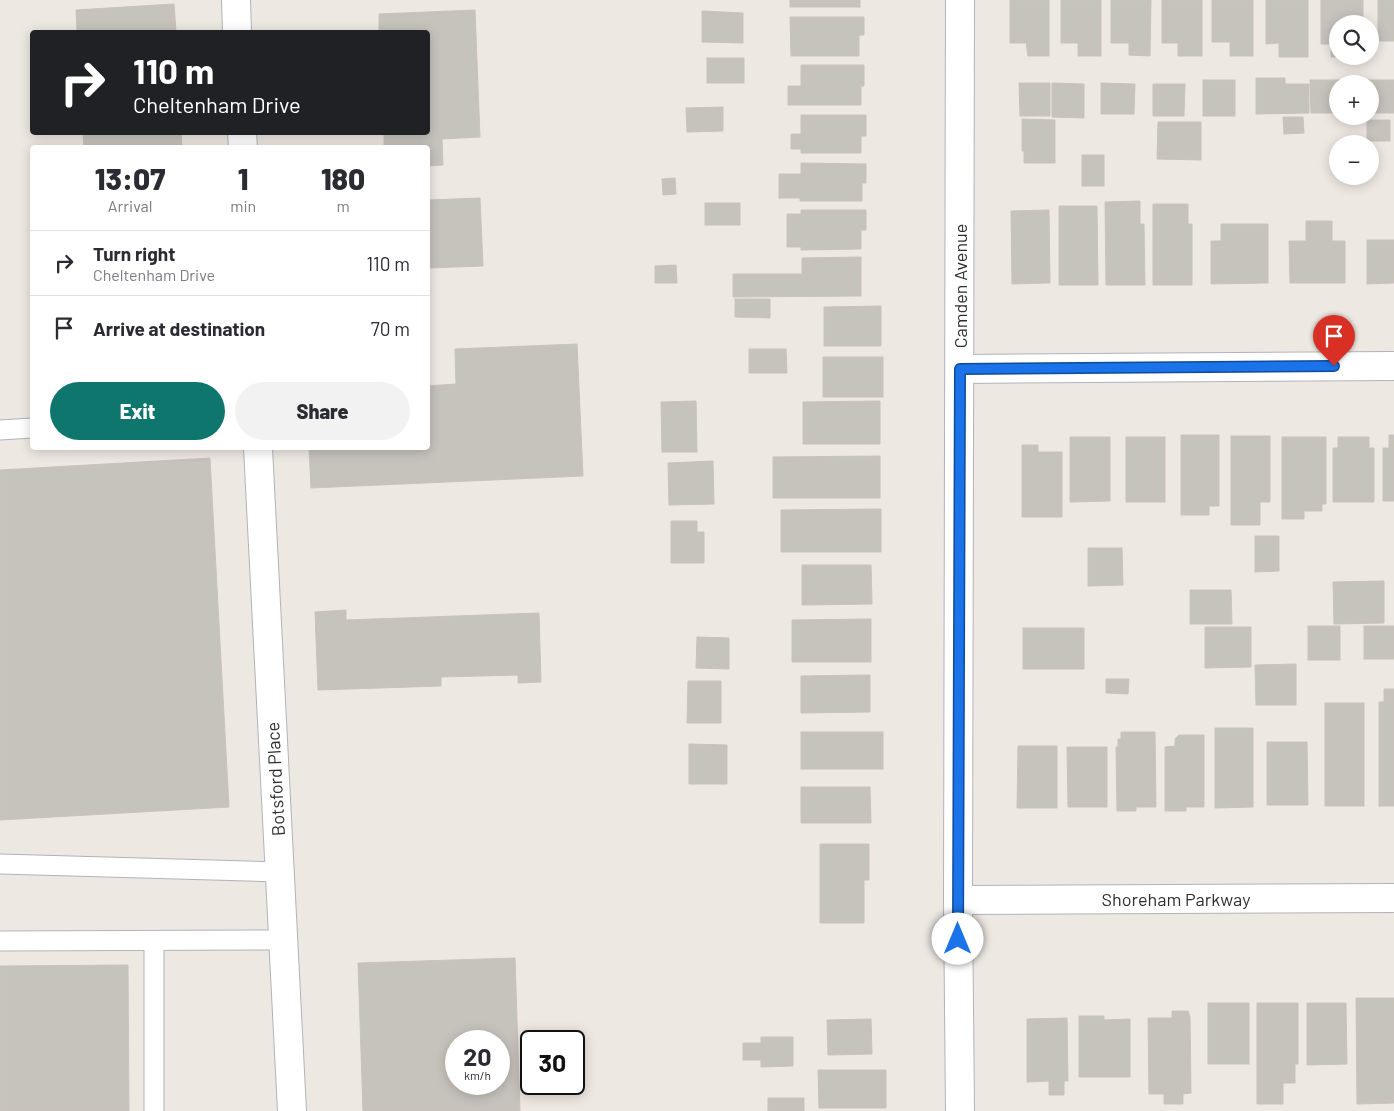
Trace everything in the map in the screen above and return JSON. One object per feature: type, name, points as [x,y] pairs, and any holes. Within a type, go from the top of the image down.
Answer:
[{"type":"street","points":[[236,0],[237,30]]},
{"type":"street","name":"Camden Avenue","points":[[960,0],[958,900],[960,1111]]},
{"type":"street","points":[[960,369],[1394,366]]},
{"type":"street","name":"Botsford Place","points":[[258,450],[292,1111]]},
{"type":"street","name":"Shoreham Parkway","points":[[958,900],[1394,898]]},
{"type":"lane","points":[[0,430],[30,428]]},
{"type":"lane","points":[[0,864],[280,872]]},
{"type":"lane","points":[[0,941],[283,940]]},
{"type":"lane","points":[[154,941],[154,1111]]},
{"type":"building","points":[[790,0],[860,0],[860,7],[790,7]]},
{"type":"building","points":[[1010,0],[1049,0],[1049,56],[1028,56],[1026,43],[1010,43]]},
{"type":"building","points":[[1061,0],[1101,0],[1101,56],[1078,56],[1078,43],[1061,43]]},
{"type":"building","points":[[1111,0],[1151,0],[1150,56],[1129,55],[1129,43],[1111,43]]},
{"type":"building","points":[[1162,0],[1202,0],[1202,56],[1178,56],[1178,43],[1162,43]]},
{"type":"building","points":[[1212,0],[1253,0],[1253,56],[1230,56],[1230,42],[1212,42]]},
{"type":"building","points":[[1266,0],[1308,0],[1308,57],[1279,57],[1279,43],[1266,44]]},
{"type":"building","points":[[1321,0],[1363,0],[1363,15],[1329,15],[1329,44],[1321,44]]},
{"type":"building","points":[[1378,0],[1394,0],[1394,41],[1379,41]]},
{"type":"building","points":[[174,4],[176,30],[77,30],[76,10]]},
{"type":"building","points":[[475,10],[480,137],[442,139],[443,165],[430,166],[430,145],[384,145],[384,135],[430,135],[430,30],[379,30],[379,14]]},
{"type":"building","points":[[702,11],[743,13],[743,43],[702,42]]},
{"type":"building","points":[[790,17],[864,17],[864,35],[859,35],[859,56],[791,56]]},
{"type":"building","points":[[707,58],[744,58],[744,83],[707,83]]},
{"type":"building","points":[[801,65],[864,65],[864,86],[861,86],[861,105],[788,105],[788,86],[801,86]]},
{"type":"building","points":[[1256,78],[1285,78],[1285,84],[1309,84],[1309,113],[1256,114]]},
{"type":"building","points":[[1203,80],[1235,80],[1235,116],[1203,116]]},
{"type":"building","points":[[1310,80],[1329,80],[1329,113],[1311,113]]},
{"type":"building","points":[[1379,80],[1394,80],[1394,113],[1379,113]]},
{"type":"building","points":[[1019,83],[1050,83],[1050,116],[1020,116]]},
{"type":"building","points":[[1052,83],[1084,84],[1084,118],[1052,117]]},
{"type":"building","points":[[1101,83],[1135,84],[1134,114],[1101,114]]},
{"type":"building","points":[[1153,84],[1185,84],[1184,116],[1153,116]]},
{"type":"building","points":[[723,107],[723,131],[687,132],[686,108]]},
{"type":"building","points":[[801,115],[866,115],[866,136],[861,136],[861,153],[801,153],[801,149],[791,149],[791,134],[801,134]]},
{"type":"building","points":[[1283,117],[1303,117],[1304,133],[1284,134]]},
{"type":"building","points":[[1022,119],[1055,120],[1055,163],[1024,163]]},
{"type":"building","points":[[1379,120],[1390,120],[1390,141],[1379,141],[1379,135],[1367,135],[1367,125],[1379,125]]},
{"type":"building","points":[[1158,122],[1201,122],[1201,160],[1157,159]]},
{"type":"building","points":[[83,135],[181,135],[182,145],[84,145]]},
{"type":"building","points":[[1082,155],[1104,155],[1104,186],[1082,186]]},
{"type":"building","points":[[801,163],[866,164],[866,183],[862,183],[862,201],[800,201],[800,198],[779,198],[779,174],[801,174]]},
{"type":"building","points":[[675,178],[676,194],[663,195],[662,179]]},
{"type":"building","points":[[480,198],[483,266],[430,268],[430,200]]},
{"type":"building","points":[[1140,201],[1140,224],[1144,224],[1145,285],[1106,285],[1105,202]]},
{"type":"building","points":[[705,203],[740,203],[740,225],[705,225]]},
{"type":"building","points":[[1153,204],[1188,204],[1188,224],[1192,224],[1192,285],[1153,285]]},
{"type":"building","points":[[1059,206],[1097,206],[1098,285],[1059,285]]},
{"type":"building","points":[[801,210],[866,210],[866,230],[861,230],[861,249],[801,250],[801,247],[787,247],[787,214],[801,214]]},
{"type":"building","points":[[1049,210],[1050,283],[1012,284],[1011,211]]},
{"type":"building","points":[[1306,221],[1332,221],[1332,241],[1345,241],[1345,283],[1290,283],[1289,241],[1306,241]]},
{"type":"building","points":[[1221,224],[1268,224],[1268,283],[1211,284],[1211,241],[1221,241]]},
{"type":"building","points":[[1367,240],[1394,240],[1394,283],[1367,284]]},
{"type":"building","points":[[861,257],[861,296],[733,297],[733,274],[802,274],[802,258]]},
{"type":"building","points":[[676,265],[677,283],[655,283],[655,266]]},
{"type":"building","points":[[735,299],[770,299],[770,318],[735,317]]},
{"type":"building","points":[[881,306],[881,346],[824,346],[824,307]]},
{"type":"building","points":[[577,344],[583,476],[311,488],[309,450],[430,450],[430,386],[456,384],[455,349]]},
{"type":"building","points":[[749,349],[786,349],[787,373],[749,373]]},
{"type":"building","points":[[823,357],[883,357],[883,397],[823,397]]},
{"type":"building","points":[[696,401],[697,452],[662,452],[661,402]]},
{"type":"building","points":[[880,401],[880,444],[803,444],[803,402]]},
{"type":"building","points":[[1181,435],[1219,435],[1219,506],[1209,506],[1209,515],[1181,515]]},
{"type":"building","points":[[1389,435],[1394,435],[1394,501],[1383,501],[1383,448],[1389,448]]},
{"type":"building","points":[[1231,436],[1270,436],[1270,502],[1260,502],[1260,525],[1231,525]]},
{"type":"building","points":[[1070,437],[1110,437],[1110,501],[1070,502]]},
{"type":"building","points":[[1126,437],[1165,437],[1165,502],[1126,502]]},
{"type":"building","points":[[1282,437],[1326,437],[1326,504],[1322,504],[1322,511],[1304,511],[1304,519],[1282,519]]},
{"type":"building","points":[[1338,437],[1369,437],[1369,448],[1374,448],[1374,502],[1333,502],[1333,448],[1338,448]]},
{"type":"building","points":[[1022,445],[1038,445],[1038,452],[1062,452],[1062,517],[1022,517]]},
{"type":"building","points":[[880,456],[880,498],[773,498],[773,457]]},
{"type":"building","points":[[210,458],[229,807],[0,820],[0,470]]},
{"type":"building","points":[[713,461],[714,504],[669,505],[668,463]]},
{"type":"building","points":[[881,509],[881,552],[781,552],[781,510]]},
{"type":"building","points":[[671,521],[697,521],[697,532],[704,532],[704,563],[671,563]]},
{"type":"building","points":[[1255,536],[1279,536],[1279,571],[1255,572]]},
{"type":"building","points":[[1088,548],[1122,548],[1123,585],[1088,586]]},
{"type":"building","points":[[802,565],[871,565],[872,604],[802,605]]},
{"type":"building","points":[[1384,581],[1384,623],[1334,624],[1333,582]]},
{"type":"building","points":[[1190,590],[1231,590],[1232,624],[1190,624]]},
{"type":"building","points":[[346,610],[346,620],[539,613],[541,682],[518,683],[518,675],[441,677],[441,686],[318,690],[315,612]]},
{"type":"building","points":[[871,619],[871,662],[792,662],[792,620]]},
{"type":"building","points":[[1308,626],[1340,626],[1340,660],[1308,660]]},
{"type":"building","points":[[1364,626],[1394,626],[1394,659],[1364,659]]},
{"type":"building","points":[[1205,627],[1251,627],[1251,667],[1205,668]]},
{"type":"building","points":[[1023,628],[1084,628],[1084,669],[1023,669]]},
{"type":"building","points":[[697,637],[729,638],[729,669],[696,668]]},
{"type":"building","points":[[1296,664],[1296,705],[1256,705],[1255,665]]},
{"type":"building","points":[[870,675],[870,712],[801,713],[801,676]]},
{"type":"building","points":[[1106,679],[1129,679],[1128,694],[1106,693]]},
{"type":"building","points":[[688,681],[721,681],[721,723],[687,723]]},
{"type":"building","points":[[1384,689],[1394,689],[1394,806],[1379,806],[1379,702],[1384,702]]},
{"type":"building","points":[[1325,703],[1364,703],[1364,806],[1325,806]]},
{"type":"building","points":[[1215,728],[1253,728],[1253,807],[1215,808]]},
{"type":"building","points":[[801,732],[883,732],[883,769],[801,769]]},
{"type":"building","points":[[1121,732],[1155,732],[1156,807],[1136,807],[1136,811],[1117,811],[1116,747],[1118,747],[1118,739],[1121,739]]},
{"type":"building","points":[[1179,735],[1204,735],[1204,807],[1186,807],[1186,811],[1165,811],[1165,747],[1175,746],[1175,739]]},
{"type":"building","points":[[1267,742],[1307,742],[1308,805],[1267,805]]},
{"type":"building","points":[[689,744],[727,745],[727,784],[689,784]]},
{"type":"building","points":[[1018,746],[1057,746],[1057,808],[1017,808]]},
{"type":"building","points":[[1067,747],[1107,747],[1107,807],[1068,807]]},
{"type":"building","points":[[801,787],[870,787],[871,823],[801,823]]},
{"type":"building","points":[[820,844],[869,844],[869,880],[864,880],[864,923],[820,923]]},
{"type":"building","points":[[515,958],[520,1111],[363,1111],[358,963]]},
{"type":"building","points":[[128,965],[129,1111],[0,1111],[0,966]]},
{"type":"building","points":[[1356,998],[1394,998],[1394,1103],[1357,1104]]},
{"type":"building","points":[[1208,1003],[1249,1003],[1249,1064],[1208,1064]]},
{"type":"building","points":[[1257,1003],[1298,1003],[1298,1064],[1295,1064],[1295,1083],[1283,1083],[1283,1104],[1257,1104]]},
{"type":"building","points":[[1307,1003],[1346,1003],[1347,1064],[1307,1065]]},
{"type":"building","points":[[1172,1011],[1188,1011],[1190,1017],[1191,1093],[1183,1094],[1183,1104],[1164,1104],[1164,1094],[1149,1094],[1148,1018],[1172,1018]]},
{"type":"building","points":[[1079,1016],[1104,1016],[1104,1020],[1130,1019],[1130,1077],[1079,1077]]},
{"type":"building","points":[[1067,1018],[1068,1081],[1064,1081],[1064,1095],[1049,1095],[1049,1081],[1027,1082],[1027,1019]]},
{"type":"building","points":[[871,1019],[872,1054],[828,1055],[827,1020]]},
{"type":"building","points":[[761,1037],[793,1037],[793,1066],[761,1067],[761,1060],[743,1060],[743,1043],[761,1043]]},
{"type":"building","points":[[818,1070],[886,1070],[886,1108],[819,1108]]},
{"type":"building","points":[[768,1098],[804,1098],[804,1111],[768,1111]]},
{"type":"route","points":[[958,939],[960,369],[1334,366]]}]
